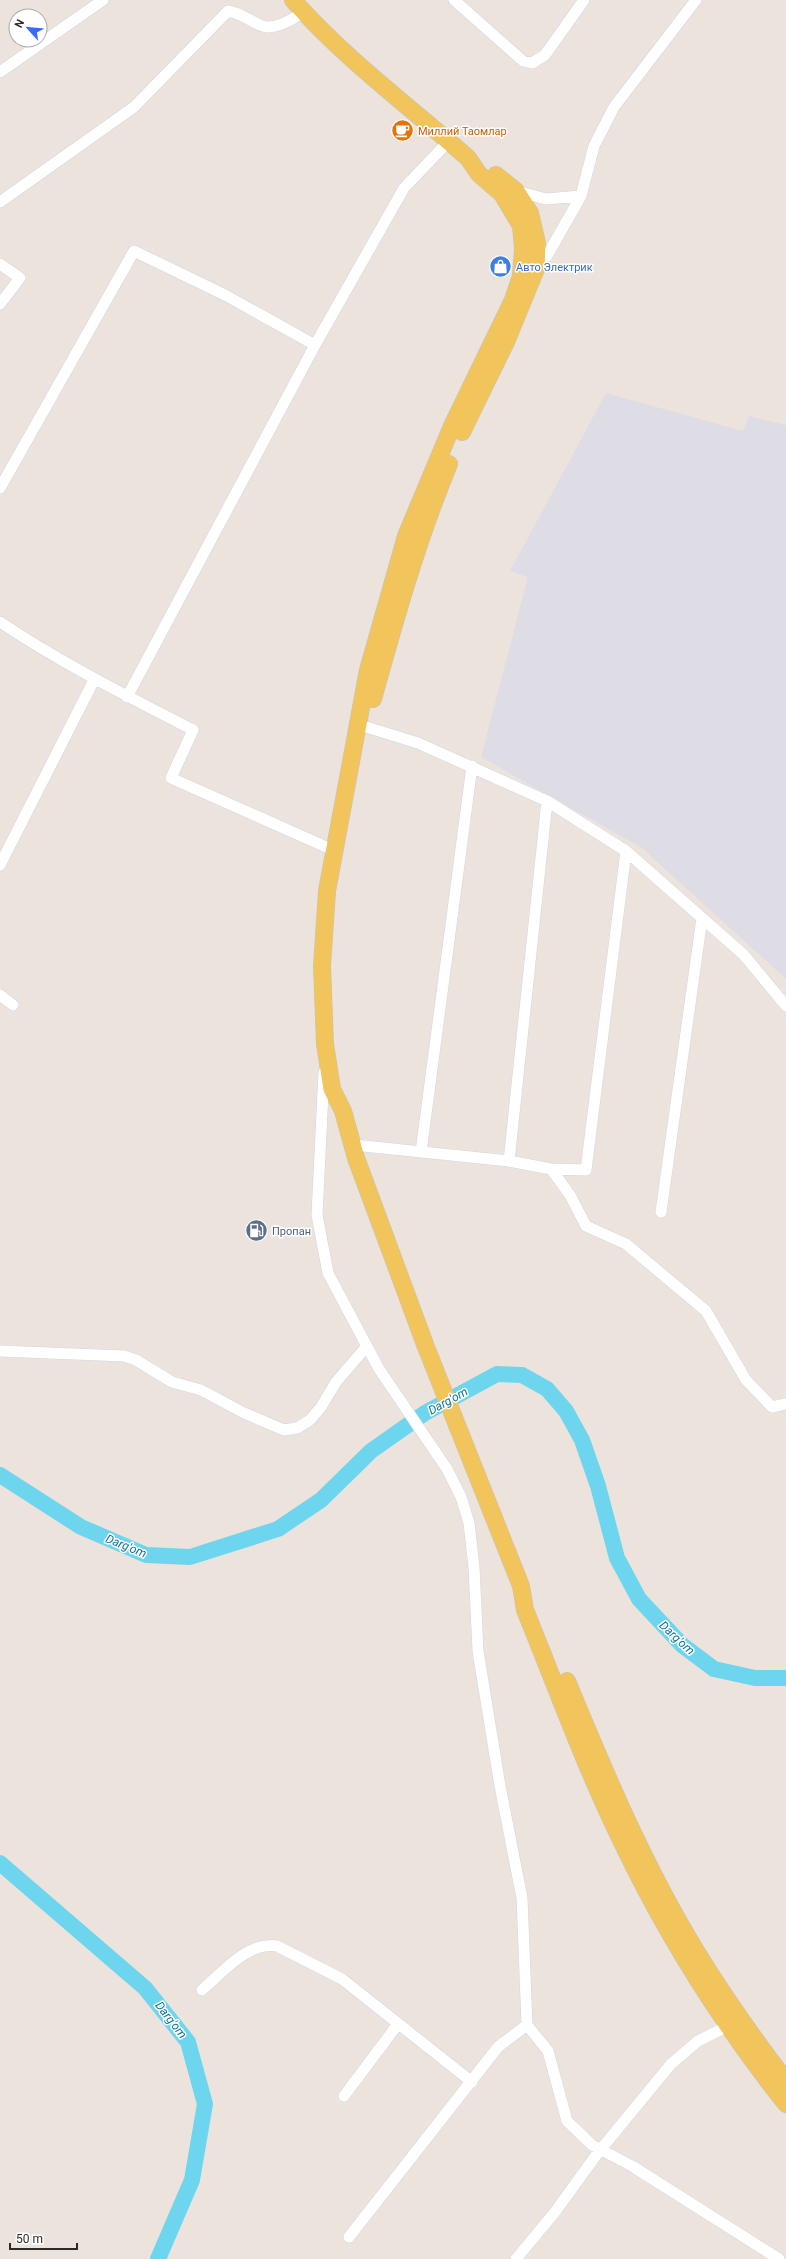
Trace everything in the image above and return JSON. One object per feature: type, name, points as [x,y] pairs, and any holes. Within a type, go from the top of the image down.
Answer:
[{"type":"main road","points":[[296,3],[350,58],[449,141],[468,158],[480,174],[502,194],[520,226],[523,249],[521,276],[512,300],[452,426],[422,513],[399,606],[366,727],[340,847],[336,904],[333,996],[336,1042],[344,1089],[343,1111]]},
{"type":"main road","points":[[468,158],[486,167],[516,191],[530,213],[535,228],[537,243],[536,269],[506,342],[461,435],[422,513],[406,536],[368,670],[326,891],[322,966],[325,1044],[332,1089],[343,1111],[354,1145],[356,1158],[426,1347],[521,1586],[525,1610],[620,1838],[667,1928],[728,2026],[786,2104]]},
{"type":"main road","points":[[521,1586],[536,1605],[596,1753],[662,1890],[696,1951],[743,2024],[786,2081]]},
{"type":"street","points":[[0,72],[104,0]]},
{"type":"street","points":[[454,0],[523,61],[532,63],[545,55],[584,0]]},
{"type":"street","points":[[536,269],[548,254],[581,196],[594,146],[614,107],[696,0]]},
{"type":"street","points":[[0,202],[134,108],[228,11],[237,12],[262,26],[269,27],[288,21],[296,3]]},
{"type":"street","points":[[127,696],[315,345],[404,188],[449,141]]},
{"type":"street","points":[[516,191],[546,200],[581,196]]},
{"type":"street","points":[[0,488],[134,251],[225,295],[315,345]]},
{"type":"street","points":[[0,264],[20,278],[0,304]]},
{"type":"street","points":[[0,622],[29,642],[94,680],[193,730],[171,778],[333,850]]},
{"type":"street","points":[[0,865],[94,680]]},
{"type":"street","points":[[366,727],[418,743],[547,801],[626,851],[744,955],[786,1006]]},
{"type":"street","points":[[421,1152],[472,766]]},
{"type":"street","points":[[509,1161],[547,801]]},
{"type":"street","points":[[354,1145],[509,1161],[551,1169],[586,1170],[626,851]]},
{"type":"street","points":[[661,1212],[702,918]]},
{"type":"street","points":[[0,995],[13,1006]]},
{"type":"street","points":[[325,1044],[318,1215],[328,1273],[379,1369],[447,1469],[461,1497],[469,1523],[472,1543],[478,1651],[500,1786],[522,1898],[527,2025],[548,2052],[567,2121],[592,2145],[602,2149],[779,2259]]},
{"type":"street","points":[[551,1169],[570,1195],[586,1226],[626,1244],[706,1311],[746,1380],[772,1407],[786,1404]]},
{"type":"street","points":[[0,1351],[124,1356],[136,1360],[172,1382],[201,1390],[244,1413],[284,1430],[297,1428],[310,1420],[321,1407],[336,1382],[367,1346]]},
{"type":"street","points":[[202,1990],[241,1957],[266,1944],[277,1946],[342,1979],[472,2082]]},
{"type":"street","points":[[344,2096],[398,2024]]},
{"type":"street","points":[[350,2237],[498,2047],[527,2025]]},
{"type":"street","points":[[516,2259],[555,2212],[597,2154],[671,2064],[698,2041],[728,2026]]},
{"type":"shaded area","points":[[606,393],[743,431],[749,416],[786,425],[786,979],[642,848],[481,757],[528,577],[510,571]]},
{"type":"waterway","name":"Darg'om","points":[[0,1475],[81,1527],[146,1555],[190,1557],[278,1529],[321,1500],[371,1451],[425,1413],[497,1374],[522,1375],[547,1389],[566,1411],[582,1440],[598,1486],[617,1558],[639,1599],[682,1645],[714,1669],[755,1678],[786,1678]]},
{"type":"waterway","name":"Darg'om","points":[[0,1863],[145,1988],[188,2042],[205,2104],[192,2180],[158,2259]]},
{"type":"place","name":"Миллий Таомлар","points":[[403,131]]},
{"type":"place","name":"Авто Электрик","points":[[500,267]]},
{"type":"place","name":"Пропан","points":[[257,1231]]}]
